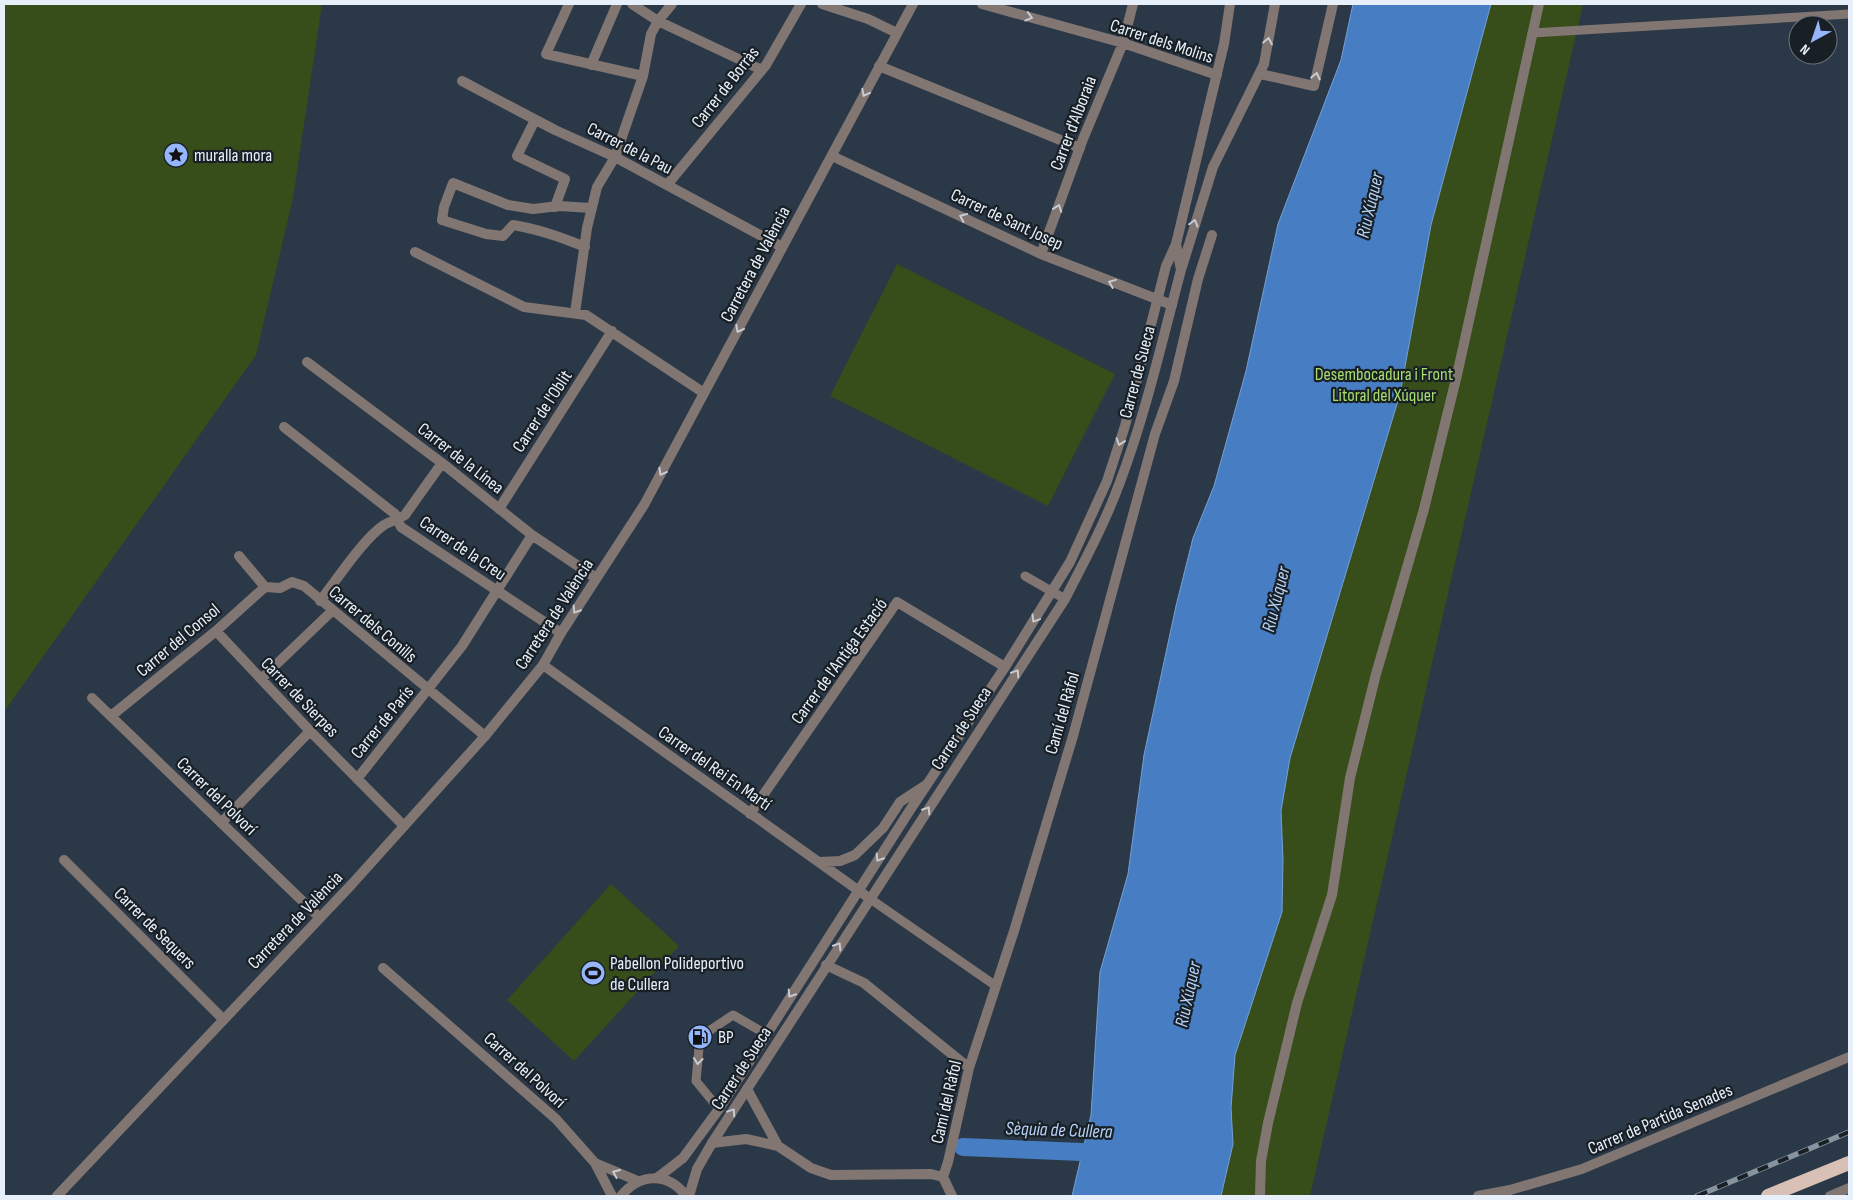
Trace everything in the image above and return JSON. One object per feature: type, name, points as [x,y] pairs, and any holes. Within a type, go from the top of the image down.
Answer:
[{"type":"highway","points":[[1768,1196],[1849,1163]]},
{"type":"street","points":[[569,4],[546,54],[643,76]]},
{"type":"street","points":[[591,65],[617,4]]},
{"type":"street","points":[[632,4],[658,20],[762,70]]},
{"type":"street","points":[[575,313],[584,247],[597,187],[615,157],[643,76],[652,34],[658,20],[672,4]]},
{"type":"street","name":"Carrer de Borràs","points":[[667,185],[762,70],[802,4]]},
{"type":"street","points":[[822,4],[868,19],[897,33]]},
{"type":"street","name":"Carretera de València","points":[[57,1196],[404,826],[485,736],[543,665],[561,633],[644,505],[913,4]]},
{"type":"street","name":"Carrer dels Molins","points":[[982,4],[1123,44],[1217,75]]},
{"type":"street","name":"Carrer d'Alboraia","points":[[1041,254],[1080,148],[1123,44],[1133,4]]},
{"type":"street","name":"Carrer de Sueca","points":[[657,1178],[683,1158],[719,1109],[858,890],[1005,667],[1070,562],[1107,481],[1126,426],[1166,266],[1176,244],[1217,75],[1230,4]]},
{"type":"street","points":[[1181,270],[1201,199],[1213,167],[1264,64],[1275,4]]},
{"type":"street","points":[[1260,74],[1314,86],[1332,4]]},
{"type":"street","points":[[1260,1196],[1261,1161],[1268,1123],[1297,1003],[1332,895],[1350,778],[1376,674],[1421,518],[1452,394],[1538,4]]},
{"type":"street","points":[[879,66],[1080,148]]},
{"type":"street","name":"Carrer de la Pau","points":[[462,81],[535,120],[615,157],[782,247]]},
{"type":"street","points":[[535,120],[517,156],[565,179],[555,207]]},
{"type":"street","name":"Carrer de Sant Josep","points":[[832,156],[1041,254],[1157,301],[1172,305]]},
{"type":"street","points":[[584,247],[548,232],[522,226],[513,225],[503,236],[486,234],[442,220],[444,207],[453,183],[508,205],[533,209],[555,207],[591,208]]},
{"type":"street","name":"Camí del Ràfol","points":[[943,1177],[969,1068],[1073,736],[1155,434],[1174,381],[1198,279],[1212,235]]},
{"type":"street","name":"Carrer de Sueca","points":[[688,1196],[697,1169],[712,1143],[1065,598],[1090,554],[1120,483],[1134,442],[1181,270],[1176,244]]},
{"type":"street","points":[[414,252],[524,307],[586,316],[612,331],[704,393]]},
{"type":"street","name":"Carrer de l'Oblit","points":[[499,508],[612,331]]},
{"type":"street","name":"Carrer de la Línea","points":[[307,362],[442,463],[532,535],[596,578]]},
{"type":"street","name":"Carrer de la Creu","points":[[284,427],[395,514],[401,527],[561,633]]},
{"type":"street","points":[[320,601],[370,538],[384,525],[398,520],[405,515],[442,463]]},
{"type":"street","name":"Carrer de París","points":[[357,779],[428,690],[498,591],[532,535]]},
{"type":"street","points":[[239,556],[265,587]]},
{"type":"street","name":"Carrer dels Conills","points":[[265,587],[280,588],[292,582],[304,586],[485,736]]},
{"type":"street","name":"Carrer del Consol","points":[[111,716],[216,631],[265,587]]},
{"type":"street","name":"Carrer de l'Antiga Estació","points":[[750,814],[897,602],[1005,667]]},
{"type":"street","points":[[260,679],[332,611]]},
{"type":"street","name":"Carrer de Sierpes","points":[[216,631],[310,731],[404,826]]},
{"type":"street","name":"Carrer del Rei En Martí","points":[[543,665],[869,898]]},
{"type":"street","name":"Carrer del Polvorí","points":[[92,698],[319,917]]},
{"type":"street","points":[[221,823],[310,731]]},
{"type":"street","points":[[819,862],[840,861],[855,855],[883,828],[900,802],[927,785]]},
{"type":"street","name":"Carrer de Sequers","points":[[64,860],[223,1019]]},
{"type":"street","points":[[826,965],[864,983],[969,1068]]},
{"type":"street","name":"Carrer del Polvorí","points":[[383,968],[556,1119],[595,1163],[612,1196]]},
{"type":"street","name":"Carrer de Partida Senades","points":[[1478,1196],[1510,1190],[1582,1169],[1849,1057]]},
{"type":"street","points":[[747,1089],[778,1146]]},
{"type":"street","points":[[712,1143],[746,1139],[778,1146],[811,1168],[831,1175],[931,1174],[943,1177],[952,1196]]},
{"type":"street","name":"Carrer del Polvorí","points":[[595,1163],[638,1181]]},
{"type":"street","points":[[621,1196],[638,1181],[657,1178],[670,1181],[688,1196]]},
{"type":"street","points":[[1830,1196],[1849,1188]]},
{"type":"lane","points":[[1532,33],[1849,14]]},
{"type":"lane","points":[[1025,576],[1065,598]]},
{"type":"lane","points":[[869,898],[996,986]]},
{"type":"lane","points":[[719,1109],[696,1081],[700,1037],[733,1015],[766,1034]]},
{"type":"green space","points":[[4,4],[322,4],[293,198],[256,355],[4,712]]},
{"type":"green space","name":"Desembocadura i Front Litoral del Xúquer","points":[[1374,4],[1583,4],[1310,1196],[1089,1196]]},
{"type":"green space","points":[[897,264],[1115,374],[1048,506],[830,396]]},
{"type":"green space","name":"Pabellon Polideportivo de Cullera","points":[[611,884],[679,946],[574,1061],[507,1000]]},
{"type":"water","name":"Riu Xúquer","points":[[1353,4],[1491,4],[1431,225],[1400,394],[1290,758],[1281,811],[1283,860],[1282,912],[1235,1055],[1231,1108],[1233,1144],[1221,1196],[1072,1196],[1091,1115],[1100,972],[1128,874],[1144,755],[1176,606],[1193,538],[1214,486],[1246,371],[1278,224],[1341,60]]},
{"type":"waterway","name":"Sèquia de Cullera","points":[[963,1147],[1105,1153]]},
{"type":"railway","points":[[1697,1196],[1849,1132]]},
{"type":"place","name":"muralla mora","points":[[176,155]]},
{"type":"place","name":"Pabellon Polideportivo de Cullera","points":[[593,973]]},
{"type":"place","name":"BP","points":[[700,1037]]}]
